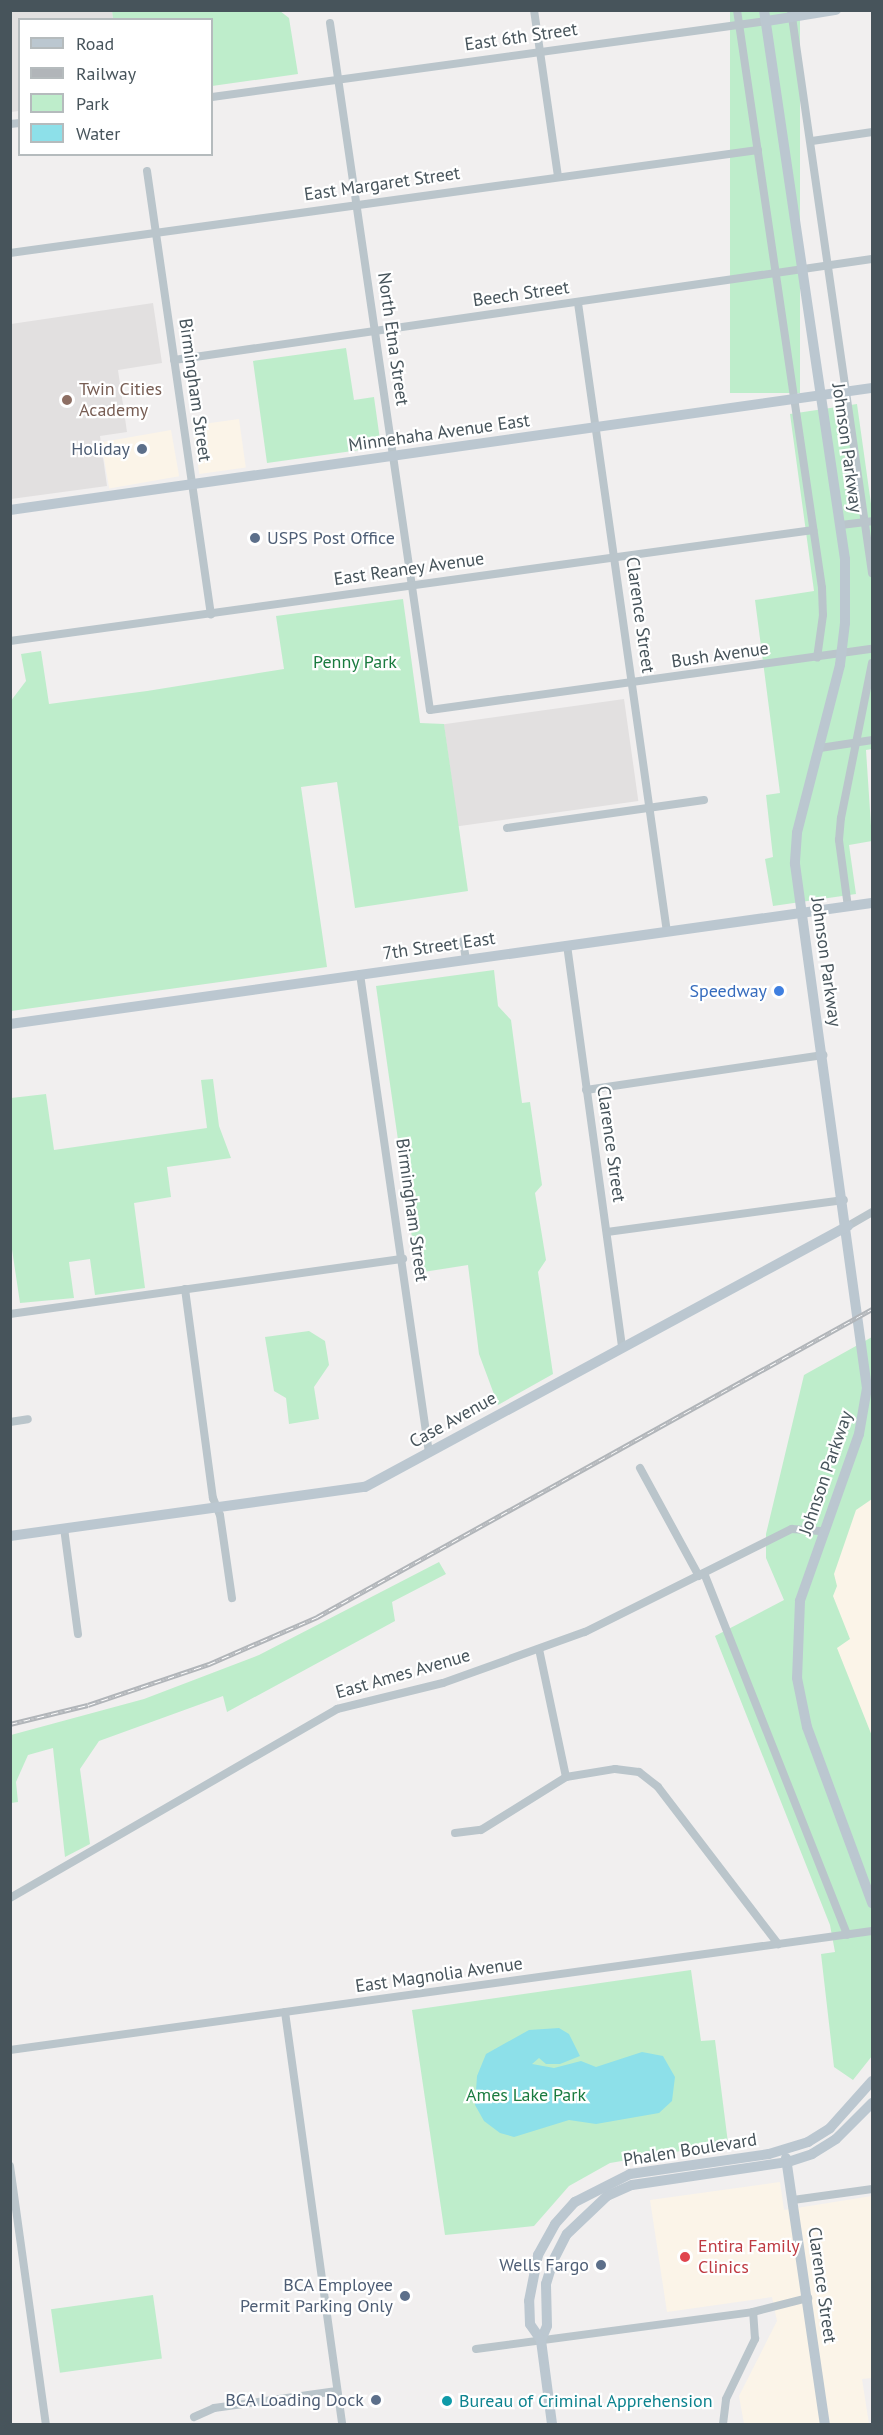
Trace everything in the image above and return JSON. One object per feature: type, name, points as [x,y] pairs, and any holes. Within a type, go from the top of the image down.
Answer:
[{"type":"street","points":[[534,10],[558,176]]},
{"type":"street","points":[[737,10],[813,530],[823,615],[817,658]]},
{"type":"street","name":"East 6th Street","points":[[213,96],[739,24],[766,16],[836,10]]},
{"type":"street","name":"Johnson Parkway","points":[[791,14],[869,521],[873,573]]},
{"type":"street","name":"Johnson Parkway","points":[[766,16],[823,395],[841,525],[846,581],[842,654],[797,833],[795,864],[848,1226],[867,1388],[859,1434],[800,1601],[797,1678],[807,1726],[873,1903]]},
{"type":"street","name":"North Etna Street","points":[[330,23],[430,710]]},
{"type":"street","points":[[812,141],[873,132]]},
{"type":"street","name":"East Margaret Street","points":[[10,254],[758,150]]},
{"type":"street","name":"Birmingham Street","points":[[147,171],[211,614]]},
{"type":"street","name":"Beech Street","points":[[174,360],[873,259]]},
{"type":"street","name":"Clarence Street","points":[[578,303],[667,932]]},
{"type":"street","name":"Minnehaha Avenue East","points":[[10,510],[873,388]]},
{"type":"street","points":[[841,525],[869,521]]},
{"type":"street","name":"East Reaney Avenue","points":[[10,641],[813,530]]},
{"type":"street","name":"Bush Avenue","points":[[430,710],[633,685],[873,650]]},
{"type":"street","name":"Johnson Parkway","points":[[848,907],[839,840],[873,663]]},
{"type":"street","points":[[820,747],[873,740]]},
{"type":"street","points":[[507,828],[704,800]]},
{"type":"street","name":"7th Street East","points":[[10,1024],[873,903]]},
{"type":"street","points":[[463,941],[466,959]]},
{"type":"street","name":"Clarence Street","points":[[567,945],[622,1347]]},
{"type":"street","name":"Birmingham Street","points":[[360,974],[403,1259],[429,1452]]},
{"type":"street","points":[[586,1090],[823,1055]]},
{"type":"street","points":[[607,1232],[844,1200]]},
{"type":"street","name":"Case Avenue","points":[[10,1536],[365,1487],[873,1212]]},
{"type":"street","points":[[10,1314],[403,1259]]},
{"type":"street","points":[[185,1289],[216,1507],[220,1515],[232,1598]]},
{"type":"street","points":[[10,1422],[28,1419]]},
{"type":"street","points":[[640,1468],[702,1575],[847,1935]]},
{"type":"street","points":[[64,1528],[78,1634]]},
{"type":"street","name":"East Ames Avenue","points":[[10,1898],[337,1709],[443,1683],[539,1649],[585,1632],[792,1529],[823,1531]]},
{"type":"street","points":[[539,1649],[566,1777]]},
{"type":"street","points":[[455,1833],[481,1830],[566,1777],[621,1768],[647,1776],[778,1944]]},
{"type":"street","name":"East Magnolia Avenue","points":[[10,2050],[873,1931]]},
{"type":"street","points":[[285,2012],[342,2424]]},
{"type":"street","name":"Phalen Boulevard","points":[[552,2424],[540,2340],[530,2324],[535,2263],[555,2224],[575,2202],[630,2174],[785,2151],[830,2128],[873,2082]]},
{"type":"street","name":"Phalen Boulevard","points":[[540,2340],[547,2326],[546,2284],[553,2261],[567,2234],[607,2196],[632,2185],[788,2162],[812,2154],[836,2139],[873,2103]]},
{"type":"street","name":"Clarence Street","points":[[785,2151],[825,2424]]},
{"type":"street","points":[[10,2166],[46,2424]]},
{"type":"street","points":[[793,2200],[873,2189]]},
{"type":"street","points":[[476,2349],[753,2312],[808,2298]]},
{"type":"street","points":[[723,2424],[726,2399],[755,2339],[753,2312]]},
{"type":"street","points":[[194,2417],[213,2408],[337,2391]]},
{"type":"shaded area","points":[[10,11],[112,11],[113,18],[18,18],[18,111],[11,112]]},
{"type":"shaded area","name":"Twin Cities Academy","points":[[153,303],[162,363],[118,370],[127,432],[100,436],[107,486],[11,499],[11,324]]},
{"type":"shaded area","points":[[239,419],[246,468],[199,474],[192,426]]},
{"type":"shaded area","points":[[171,430],[179,476],[109,489],[101,442]]},
{"type":"shaded area","points":[[624,699],[638,801],[458,826],[444,724]]},
{"type":"shaded area","points":[[872,1499],[872,1872],[809,1694],[841,1516]]},
{"type":"shaded area","points":[[780,2182],[784,2210],[872,2196],[872,2378],[862,2379],[869,2424],[744,2424],[739,2396],[777,2321],[772,2297],[667,2312],[650,2200]]},
{"type":"green space","points":[[112,11],[280,11],[289,18],[298,74],[213,86],[213,18],[113,18]]},
{"type":"green space","points":[[730,11],[800,11],[800,393],[730,393]]},
{"type":"green space","points":[[346,348],[354,400],[374,397],[381,447],[267,463],[253,361]]},
{"type":"green space","points":[[857,404],[872,511],[872,749],[866,750],[872,841],[849,845],[856,894],[773,906],[765,859],[773,857],[766,795],[780,793],[755,600],[814,591],[790,414]]},
{"type":"green space","name":"Penny Park","points":[[403,599],[420,723],[444,724],[468,891],[355,908],[337,782],[301,787],[327,967],[11,1011],[10,702],[26,681],[21,654],[41,651],[49,704],[147,691],[284,669],[276,616]]},
{"type":"green space","points":[[494,970],[498,1006],[511,1020],[522,1103],[530,1102],[542,1185],[535,1193],[546,1260],[538,1272],[553,1374],[498,1405],[479,1354],[468,1265],[417,1273],[376,986]]},
{"type":"green space","points":[[213,1079],[219,1126],[231,1158],[167,1167],[171,1197],[134,1203],[145,1288],[95,1295],[90,1259],[69,1262],[74,1298],[20,1303],[10,1236],[11,1098],[46,1094],[54,1150],[207,1128],[201,1080]]},
{"type":"green space","points":[[309,1331],[325,1341],[329,1365],[314,1387],[319,1419],[289,1424],[286,1398],[274,1391],[265,1337]]},
{"type":"green space","points":[[872,1337],[872,1499],[856,1510],[834,1574],[837,1586],[833,1596],[850,1639],[837,1648],[872,1736],[872,2056],[853,2080],[834,2067],[821,1954],[835,1952],[830,1925],[715,1636],[784,1600],[766,1558],[766,1534],[804,1375]]},
{"type":"green space","points":[[439,1562],[446,1574],[392,1602],[395,1621],[227,1712],[223,1696],[99,1741],[80,1769],[90,1844],[65,1857],[53,1748],[28,1755],[16,1782],[18,1802],[11,1803],[11,1735],[144,1699],[259,1655]]},
{"type":"green space","name":"Ames Lake Park","points":[[691,1970],[701,2041],[715,2040],[728,2143],[610,2163],[569,2186],[534,2226],[445,2235],[412,2010]]},
{"type":"green space","points":[[153,2295],[162,2358],[60,2373],[51,2309]]},
{"type":"water","points":[[559,2028],[569,2034],[580,2056],[560,2064],[546,2064],[539,2058],[532,2064],[554,2068],[581,2061],[596,2067],[642,2052],[663,2056],[675,2077],[672,2101],[659,2113],[596,2124],[569,2120],[514,2137],[500,2133],[484,2121],[475,2105],[477,2076],[486,2054],[529,2030]]},
{"type":"railway","points":[[10,1724],[88,1705],[209,1664],[317,1617],[872,1309]]},
{"type":"place","name":"Twin Cities Academy","points":[[67,400]]},
{"type":"place","name":"Holiday","points":[[142,449]]},
{"type":"place","name":"USPS Post Office","points":[[255,538]]},
{"type":"place","name":"Speedway","points":[[779,991]]},
{"type":"place","name":"Entira Family Clinics","points":[[685,2257]]},
{"type":"place","name":"Wells Fargo","points":[[601,2265]]},
{"type":"place","name":"BCA Employee Permit Parking Only","points":[[405,2296]]},
{"type":"place","name":"BCA Loading Dock","points":[[376,2400]]},
{"type":"place","name":"Bureau of Criminal Apprehension","points":[[447,2401]]}]
